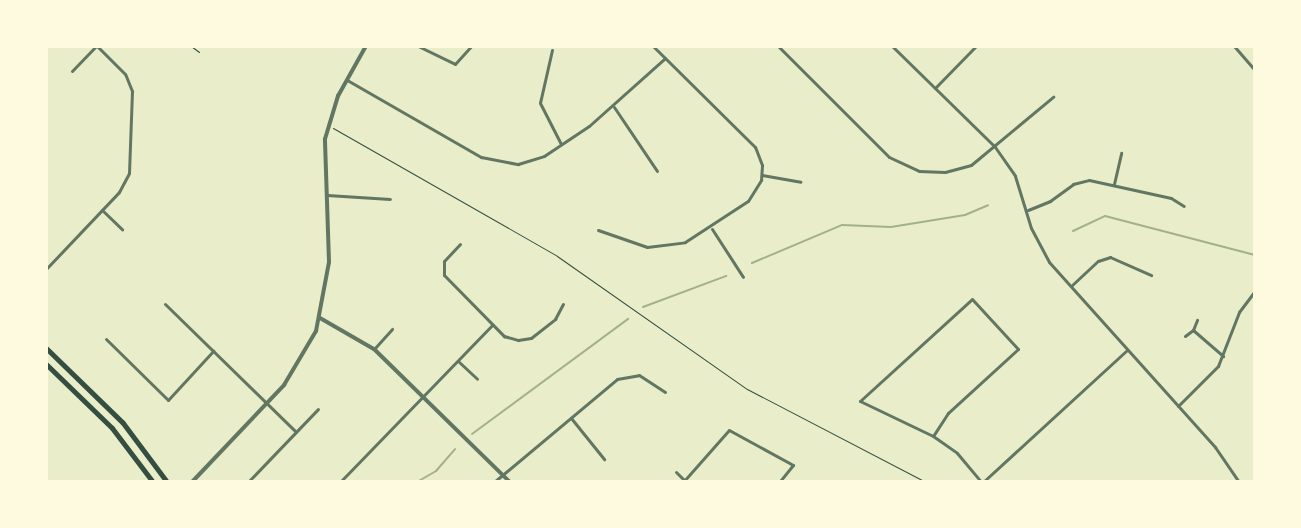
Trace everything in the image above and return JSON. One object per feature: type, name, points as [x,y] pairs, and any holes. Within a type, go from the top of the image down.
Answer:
[{"type":"main road","points":[[46,348],[123,423],[167,482]]},
{"type":"main road","points":[[46,364],[112,428],[153,482]]},
{"type":"street","points":[[46,269],[102,210],[130,173],[134,106],[124,74],[97,46],[72,71]]},
{"type":"street","points":[[192,482],[268,403],[299,364],[320,318],[329,262],[326,195],[328,126],[346,80],[366,46]]},
{"type":"street","points":[[418,46],[455,64],[471,46]]},
{"type":"street","points":[[598,230],[652,247],[685,242],[712,229],[748,201],[762,175],[760,156],[749,140],[653,46]]},
{"type":"street","points":[[892,46],[995,148],[1015,176],[1041,250],[1127,350],[1215,447],[1239,482]]},
{"type":"street","points":[[935,88],[976,46]]},
{"type":"street","points":[[1234,46],[1255,70]]},
{"type":"street","points":[[780,47],[889,156],[908,167],[954,170],[995,148],[1053,97]]},
{"type":"street","points":[[552,50],[540,104],[561,144]]},
{"type":"street","points":[[346,80],[491,161],[526,163],[561,144],[614,107],[665,58]]},
{"type":"street","points":[[614,107],[657,171]]},
{"type":"street","points":[[1114,184],[1121,153]]},
{"type":"street","points":[[762,175],[800,182]]},
{"type":"street","points":[[1028,210],[1081,181],[1114,184],[1171,198],[1184,206]]},
{"type":"street","points":[[326,195],[390,199]]},
{"type":"street","points":[[102,210],[122,229]]},
{"type":"street","points":[[712,229],[743,277]]},
{"type":"street","points":[[460,244],[444,261],[444,276],[492,325],[510,339],[524,340],[548,326],[563,304]]},
{"type":"street","points":[[1071,286],[1098,261],[1110,257],[1152,274]]},
{"type":"street","points":[[1178,406],[1207,380],[1223,356],[1240,312],[1254,292]]},
{"type":"street","points":[[933,436],[948,413],[1018,348],[972,299],[860,401],[933,436],[957,453],[982,482],[1127,350]]},
{"type":"street","points":[[164,304],[296,432]]},
{"type":"street","points":[[320,318],[374,349],[510,482]]},
{"type":"street","points":[[1185,336],[1193,330],[1196,320]]},
{"type":"street","points":[[340,482],[492,325]]},
{"type":"street","points":[[374,349],[392,329]]},
{"type":"street","points":[[1193,330],[1223,356]]},
{"type":"street","points":[[106,339],[168,400],[213,351]]},
{"type":"street","points":[[458,361],[477,379]]},
{"type":"street","points":[[494,482],[501,474],[624,376],[639,375],[665,392]]},
{"type":"street","points":[[248,482],[318,409]]},
{"type":"street","points":[[570,418],[604,459]]},
{"type":"street","points":[[676,472],[683,481],[729,430],[793,465],[779,482]]},
{"type":"path","points":[[191,46],[199,52]]},
{"type":"path","points":[[328,126],[557,256],[747,389],[926,482]]},
{"type":"waterway","points":[[752,263],[842,225],[891,227],[965,215],[988,205]]},
{"type":"waterway","points":[[1073,231],[1105,216],[1255,255]]},
{"type":"waterway","points":[[643,307],[726,276]]},
{"type":"waterway","points":[[472,434],[628,319]]},
{"type":"waterway","points":[[417,482],[436,471],[455,449]]}]
